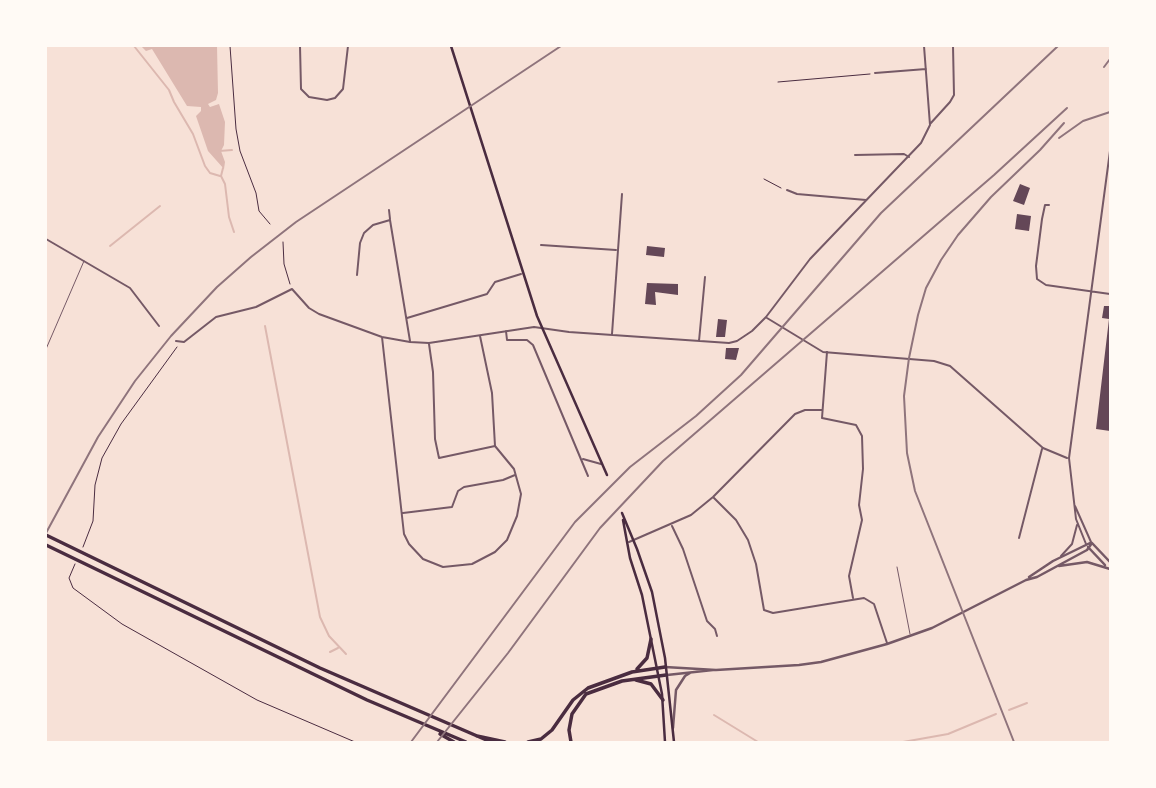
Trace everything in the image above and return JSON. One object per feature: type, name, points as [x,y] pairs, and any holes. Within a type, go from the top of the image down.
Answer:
[{"type":"highway","points":[[46,535],[320,667],[491,743]]},
{"type":"highway","points":[[46,545],[466,743]]},
{"type":"highway","points":[[632,672],[646,661],[651,639]]},
{"type":"highway","points":[[528,743],[541,739],[552,730],[573,700],[600,682],[632,672],[666,667]]},
{"type":"highway","points":[[571,743],[570,719],[582,698],[597,688],[631,679],[666,675]]},
{"type":"highway","points":[[631,679],[648,682],[663,700]]},
{"type":"highway","points":[[432,729],[454,743]]},
{"type":"highway","points":[[475,736],[505,743]]},
{"type":"main road","points":[[451,46],[522,274],[542,328],[607,475]]},
{"type":"main road","points":[[666,743],[663,700],[657,668],[622,513],[652,592],[666,667],[674,743]]},
{"type":"street","points":[[300,46],[301,89],[309,97],[327,100],[335,98],[343,89],[348,46]]},
{"type":"street","points":[[924,46],[930,125]]},
{"type":"street","points":[[176,341],[181,343],[188,339],[209,320],[256,307],[292,289],[309,308],[319,314],[382,337],[410,342],[429,343],[534,327],[699,341],[737,341],[766,317],[810,259],[921,143],[936,115],[950,103],[954,95],[953,46]]},
{"type":"street","points":[[876,74],[926,69]]},
{"type":"street","points":[[1110,569],[1089,549],[1077,524],[1069,458],[1111,151]]},
{"type":"street","points":[[855,155],[904,154],[910,157]]},
{"type":"street","points":[[787,190],[797,194],[867,200]]},
{"type":"street","points":[[612,335],[622,194]]},
{"type":"street","points":[[1049,205],[1045,205],[1042,219],[1037,279],[1046,285],[1111,294]]},
{"type":"street","points":[[389,210],[410,342]]},
{"type":"street","points":[[357,275],[360,243],[364,233],[373,225],[390,220]]},
{"type":"street","points":[[46,239],[130,288],[159,326]]},
{"type":"street","points":[[541,245],[617,250]]},
{"type":"street","points":[[407,318],[487,294],[495,282],[522,274]]},
{"type":"street","points":[[699,341],[705,277]]},
{"type":"street","points":[[766,317],[819,350],[926,360],[950,366],[1043,449],[1069,458]]},
{"type":"street","points":[[506,330],[507,340],[527,340],[533,345],[588,476]]},
{"type":"street","points":[[382,337],[404,534],[423,559],[443,567],[472,564],[495,552],[513,529],[521,494],[516,475],[495,446],[492,393],[480,335]]},
{"type":"street","points":[[429,343],[439,458],[495,446]]},
{"type":"street","points":[[827,352],[822,418],[856,425],[862,436],[863,469],[859,505],[862,520],[849,576],[853,599]]},
{"type":"street","points":[[628,543],[691,515],[795,414],[805,410],[822,410]]},
{"type":"street","points":[[1019,538],[1043,449]]},
{"type":"street","points":[[582,459],[602,464]]},
{"type":"street","points":[[401,513],[452,507],[458,491],[464,487],[516,475]]},
{"type":"street","points":[[713,496],[736,520],[749,542],[766,612],[774,613],[864,598],[874,604],[887,645]]},
{"type":"street","points":[[1074,501],[1092,543],[1111,562]]},
{"type":"street","points":[[1058,558],[1072,544],[1077,524]]},
{"type":"street","points":[[672,525],[683,549],[707,621],[715,629],[717,636]]},
{"type":"street","points":[[1026,580],[1058,558],[1092,543]]},
{"type":"street","points":[[666,675],[821,662],[887,645],[1037,577],[1089,549],[1092,543]]},
{"type":"street","points":[[1056,567],[1087,562],[1110,569]]},
{"type":"street","points":[[666,667],[716,670]]},
{"type":"street","points":[[673,728],[676,690],[690,673]]},
{"type":"lane","points":[[46,349],[84,261]]},
{"type":"lane","points":[[897,567],[910,636]]},
{"type":"path","points":[[230,46],[240,151],[256,193],[259,211],[270,224]]},
{"type":"path","points":[[778,82],[876,74]]},
{"type":"path","points":[[764,179],[787,190]]},
{"type":"path","points":[[283,242],[286,271],[292,289]]},
{"type":"path","points":[[86,541],[93,521],[95,485],[102,458],[127,415],[181,343]]},
{"type":"path","points":[[71,572],[69,582],[78,593],[153,643],[257,700],[355,743]]},
{"type":"shaded area","points":[[141,46],[217,46],[218,93],[216,100],[208,104],[210,107],[219,104],[225,122],[224,145],[221,151],[225,162],[224,169],[208,151],[196,116],[201,107],[187,106],[152,49],[146,51]]},
{"type":"building","points":[[1020,184],[1030,188],[1024,205],[1013,201]]},
{"type":"building","points":[[1017,214],[1031,216],[1029,231],[1015,229]]},
{"type":"building","points":[[647,246],[665,248],[664,257],[646,255]]},
{"type":"building","points":[[647,283],[678,284],[678,295],[655,292],[656,305],[645,304]]},
{"type":"building","points":[[1104,306],[1110,306],[1110,431],[1096,429],[1109,319],[1102,318]]},
{"type":"building","points":[[718,319],[727,320],[725,337],[716,337]]},
{"type":"building","points":[[726,348],[739,348],[736,360],[725,359]]},
{"type":"waterway","points":[[134,46],[169,90],[193,134],[205,166],[210,173],[220,176]]},
{"type":"waterway","points":[[219,151],[232,150]]},
{"type":"waterway","points":[[223,168],[221,176],[234,232]]},
{"type":"waterway","points":[[110,246],[160,206]]},
{"type":"waterway","points":[[265,326],[320,617],[329,636],[346,654]]},
{"type":"waterway","points":[[330,652],[338,648]]},
{"type":"waterway","points":[[1009,710],[1027,703]]},
{"type":"waterway","points":[[903,742],[948,734],[996,714]]},
{"type":"waterway","points":[[714,715],[758,742]]},
{"type":"railway","points":[[46,533],[98,437],[135,381],[171,336],[217,287],[296,222],[561,46]]},
{"type":"railway","points":[[411,742],[575,522],[630,467],[696,416],[741,375],[881,213],[1058,46]]},
{"type":"railway","points":[[1104,67],[1110,59]]},
{"type":"railway","points":[[437,742],[508,653],[600,528],[663,461],[994,175],[1067,108]]},
{"type":"railway","points":[[1059,138],[1083,121],[1110,112]]},
{"type":"railway","points":[[1014,742],[915,491],[907,453],[904,396],[918,315],[926,288],[941,260],[958,235],[991,197],[1064,123]]}]
